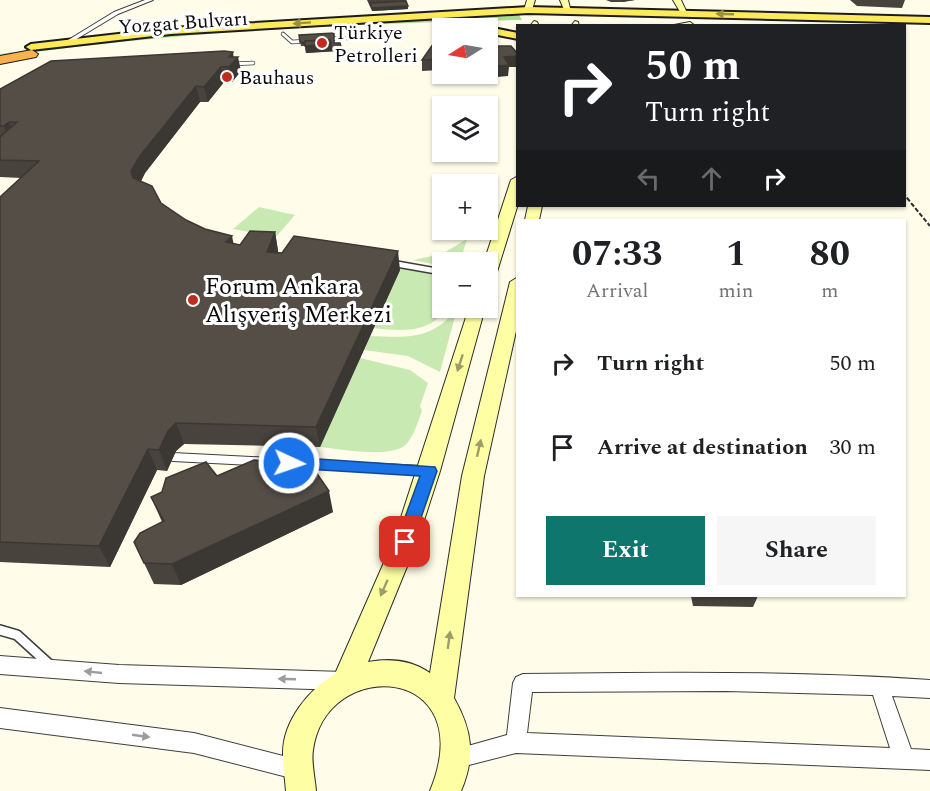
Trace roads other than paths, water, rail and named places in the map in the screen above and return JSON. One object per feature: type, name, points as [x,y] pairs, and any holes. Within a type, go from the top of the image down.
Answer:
[{"type":"highway","points":[[0,52],[31,51]]},
{"type":"highway","points":[[0,59],[31,51]]},
{"type":"main road","points":[[419,21],[510,0]]},
{"type":"main road","points":[[578,0],[610,9],[646,12]]},
{"type":"main road","points":[[677,0],[685,13]]},
{"type":"main road","name":"Yozgat Bulvarı","points":[[31,51],[371,29],[529,5],[566,5],[646,12],[930,20]]},
{"type":"main road","points":[[529,5],[531,24]]},
{"type":"main road","points":[[566,5],[579,24],[690,24]]},
{"type":"main road","name":"Yozgat Bulvarı","points":[[31,51],[68,42],[180,30],[419,21],[531,24]]},
{"type":"main road","points":[[419,21],[432,24]]},
{"type":"main road","points":[[906,29],[930,30]]},
{"type":"main road","points":[[498,32],[516,36]]},
{"type":"main road","points":[[495,252],[516,186]]},
{"type":"main road","points":[[440,698],[473,476],[516,291]]},
{"type":"main road","points":[[346,681],[405,542],[429,471],[474,318]]},
{"type":"main road","points":[[298,780],[297,741],[308,717],[325,695],[346,681],[366,674],[397,674],[425,685],[440,698],[454,726],[457,758],[451,782],[445,791]]},
{"type":"street","points":[[68,42],[116,13],[150,0]]},
{"type":"street","points":[[0,665],[51,667],[118,674],[346,681]]},
{"type":"street","points":[[516,743],[523,683],[879,685],[930,688]]},
{"type":"street","points":[[879,685],[904,759]]},
{"type":"street","points":[[0,718],[194,743],[298,780]]},
{"type":"street","points":[[457,758],[516,743],[930,760]]},
{"type":"lane","points":[[325,40],[347,38],[371,29]]},
{"type":"lane","points":[[283,34],[292,42],[314,40]]},
{"type":"lane","points":[[229,64],[253,63]]},
{"type":"lane","points":[[387,262],[432,270]]},
{"type":"lane","points":[[173,457],[429,471]]},
{"type":"lane","points":[[0,630],[17,635],[51,667]]},
{"type":"place","name":"Türkiye Petrolleri","points":[[322,43]]},
{"type":"place","name":"Bauhaus","points":[[227,77]]},
{"type":"place","name":"Forum Ankara Alışveriş Merkezi","points":[[193,300]]}]
